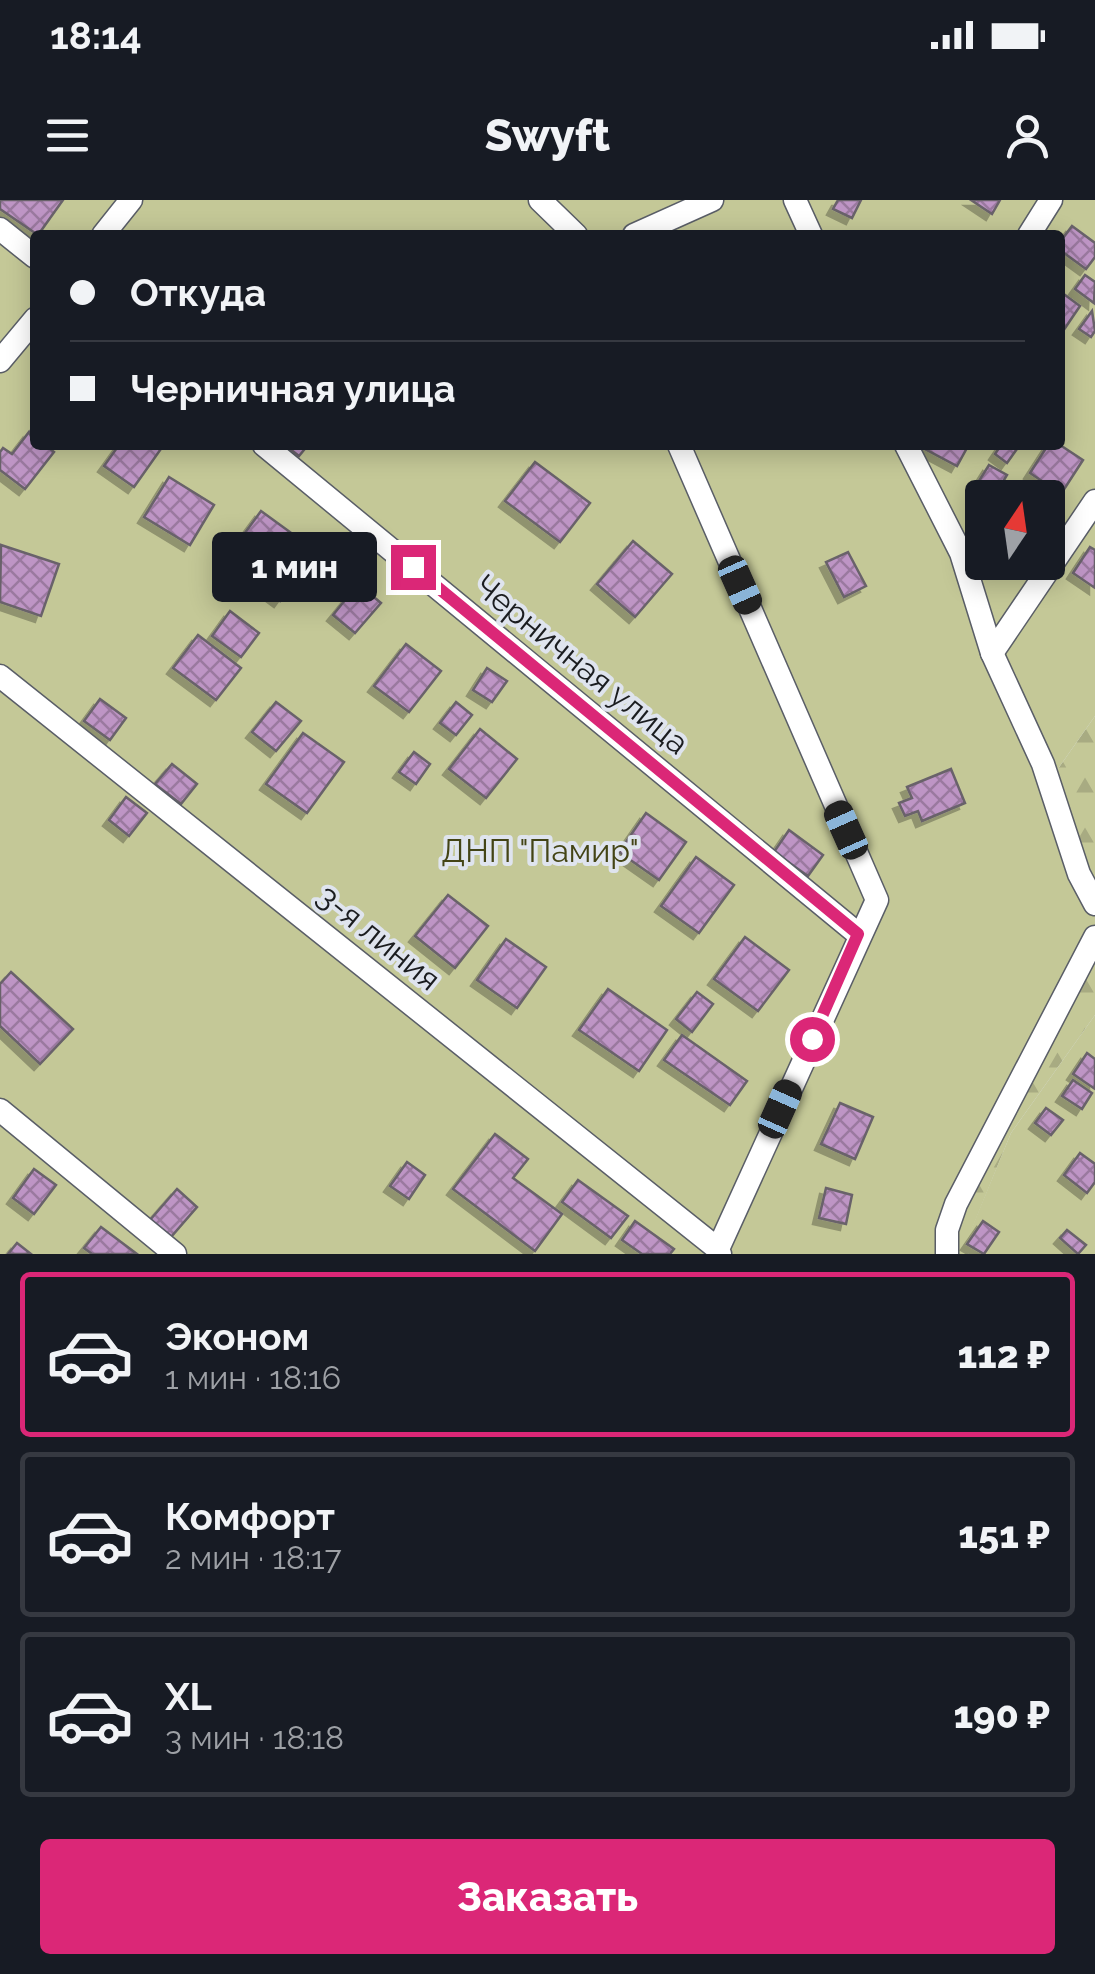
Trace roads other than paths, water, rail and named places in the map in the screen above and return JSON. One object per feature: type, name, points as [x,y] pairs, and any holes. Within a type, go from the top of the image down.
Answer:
[{"type":"street","points":[[107,230],[131,200]]},
{"type":"street","points":[[540,200],[571,230]]},
{"type":"street","points":[[645,230],[712,200]]},
{"type":"street","points":[[795,200],[809,230]]},
{"type":"street","points":[[1032,230],[1051,200]]},
{"type":"street","points":[[0,229],[30,253]]},
{"type":"street","points":[[0,361],[30,325]]},
{"type":"street","name":"Черничная улица","points":[[270,450],[858,934]]},
{"type":"street","points":[[680,450],[877,900],[858,934],[719,1252]]},
{"type":"street","points":[[909,450],[961,553],[992,653],[1043,764],[1080,874],[1095,904]]},
{"type":"street","points":[[992,653],[1095,501]]},
{"type":"street","name":"3-я линия","points":[[0,676],[719,1252]]},
{"type":"street","points":[[947,1254],[947,1230],[956,1204],[1095,937]]},
{"type":"street","points":[[0,1110],[175,1254]]},
{"type":"park label","name":"ДНП \"Памир\"","points":[[540,850]]}]
